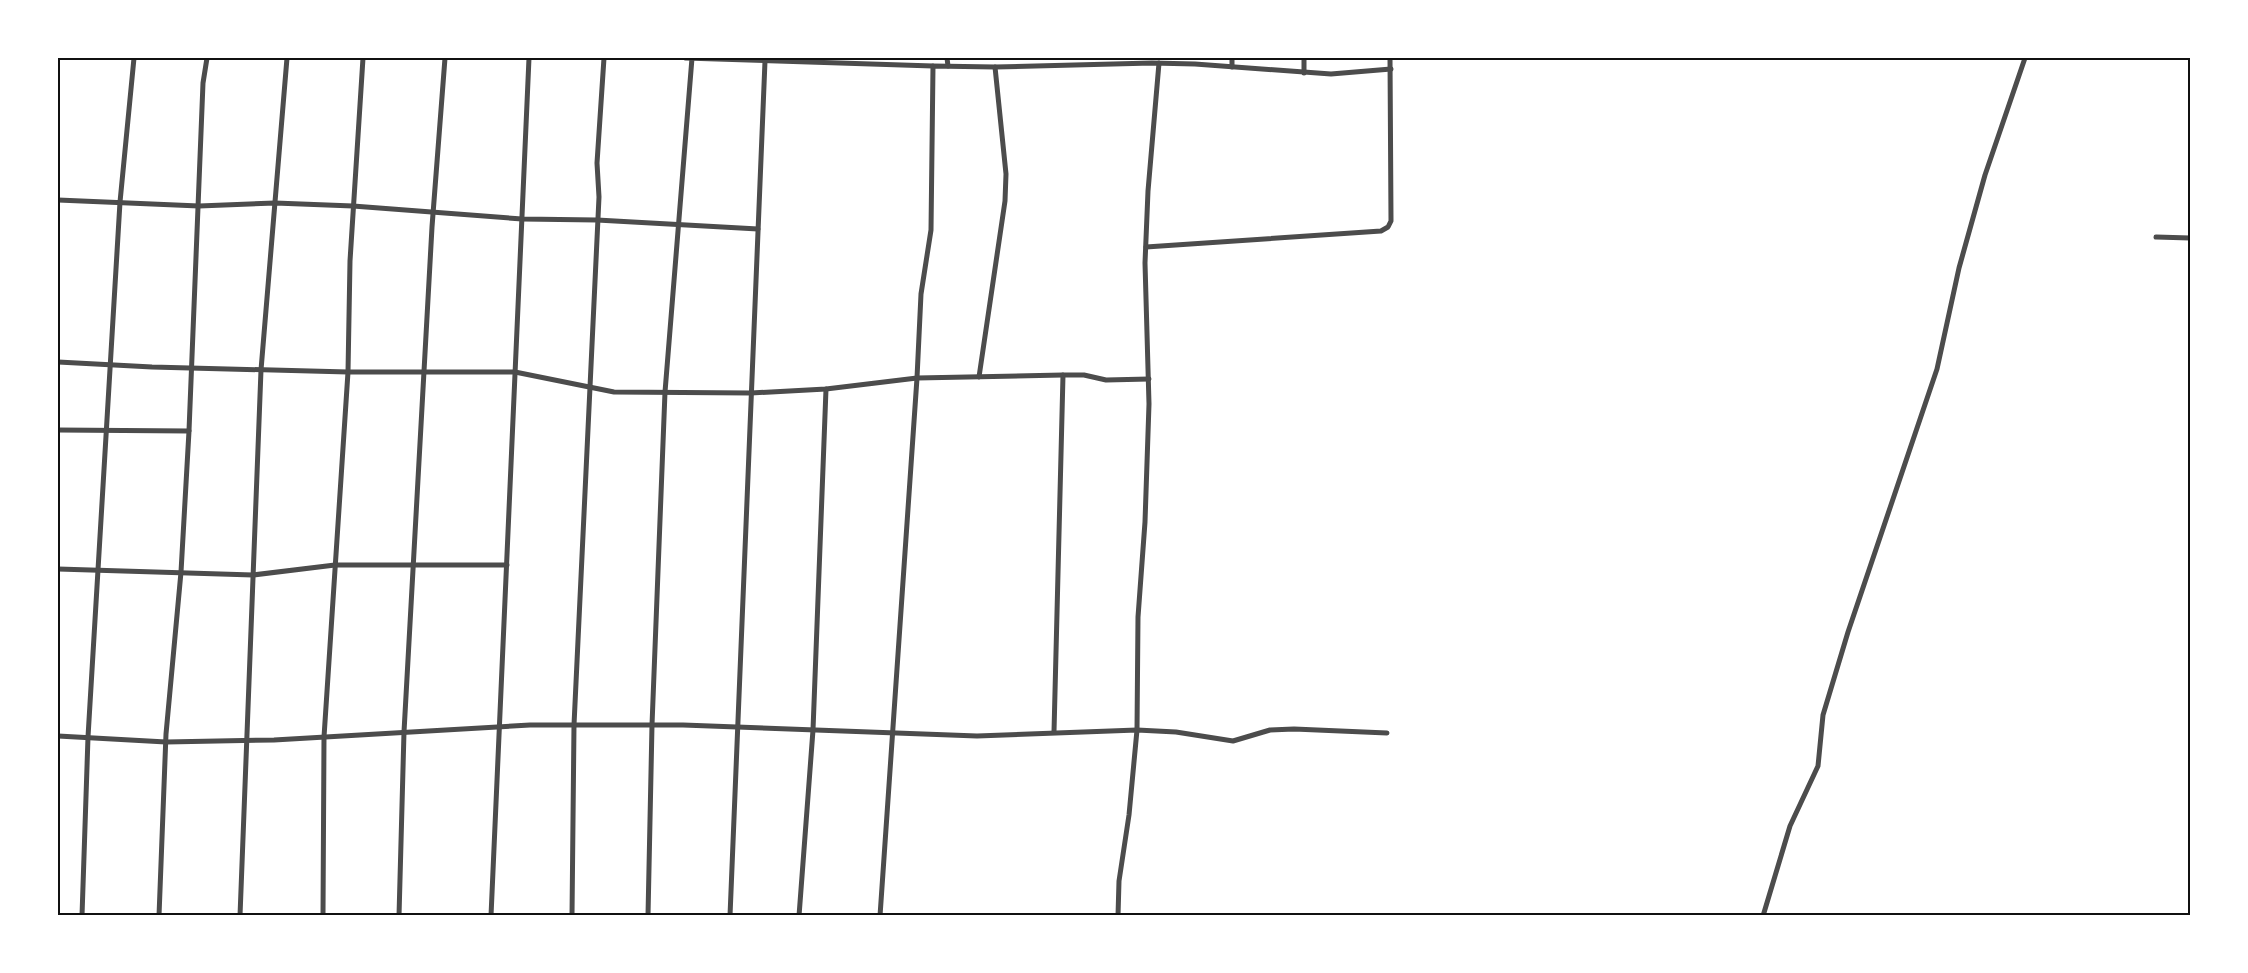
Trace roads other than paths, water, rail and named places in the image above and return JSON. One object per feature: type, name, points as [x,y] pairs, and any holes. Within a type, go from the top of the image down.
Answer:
[{"type":"street","points":[[82,916],[88,737],[106,430],[120,202],[134,58]]},
{"type":"street","points":[[159,916],[166,742],[189,431],[203,83],[207,58]]},
{"type":"street","points":[[240,916],[261,370],[286,58]]},
{"type":"street","points":[[323,916],[324,737],[348,372],[350,260],[363,58]]},
{"type":"street","points":[[400,916],[404,732],[434,211],[445,58]]},
{"type":"street","points":[[491,916],[529,58]]},
{"type":"street","points":[[572,916],[574,725],[599,197],[597,163],[604,58]]},
{"type":"street","points":[[686,58],[794,59],[858,64],[995,67],[1159,63],[1346,74],[1391,69]]},
{"type":"street","points":[[648,916],[652,725],[665,392],[692,58]]},
{"type":"street","points":[[858,58],[858,64]]},
{"type":"street","points":[[947,58],[948,66]]},
{"type":"street","points":[[1044,65],[1045,58]]},
{"type":"street","points":[[1232,58],[1232,67]]},
{"type":"street","points":[[1304,58],[1304,73]]},
{"type":"street","points":[[1146,247],[1381,231],[1388,227],[1391,221],[1390,58]]},
{"type":"street","points":[[1763,916],[1790,826],[1818,766],[1823,715],[1851,622],[1937,369],[1959,268],[1985,175],[2025,58]]},
{"type":"street","points":[[730,916],[765,60]]},
{"type":"street","points":[[1118,916],[1119,881],[1129,815],[1137,730],[1138,617],[1145,522],[1149,379],[1146,247],[1148,191],[1159,63]]},
{"type":"street","points":[[880,916],[917,378],[921,294],[931,230],[933,66]]},
{"type":"street","points":[[979,377],[1005,201],[1006,174],[995,67]]},
{"type":"street","points":[[58,200],[199,206],[275,204],[353,206],[522,219],[597,220],[758,229]]},
{"type":"street","points":[[2156,236],[2190,238]]},
{"type":"street","points":[[58,362],[110,366],[348,372],[515,372],[614,392],[752,392],[826,388],[917,378],[1084,375],[1106,380],[1149,379]]},
{"type":"street","points":[[1054,732],[1063,375]]},
{"type":"street","points":[[799,916],[813,730],[826,388]]},
{"type":"street","points":[[58,430],[189,431]]},
{"type":"street","points":[[58,570],[253,575],[335,565],[507,565]]},
{"type":"street","points":[[58,736],[166,742],[324,737],[500,726],[574,725],[652,725],[977,736],[1137,730],[1176,732],[1233,741],[1270,730],[1294,729],[1387,733]]}]
